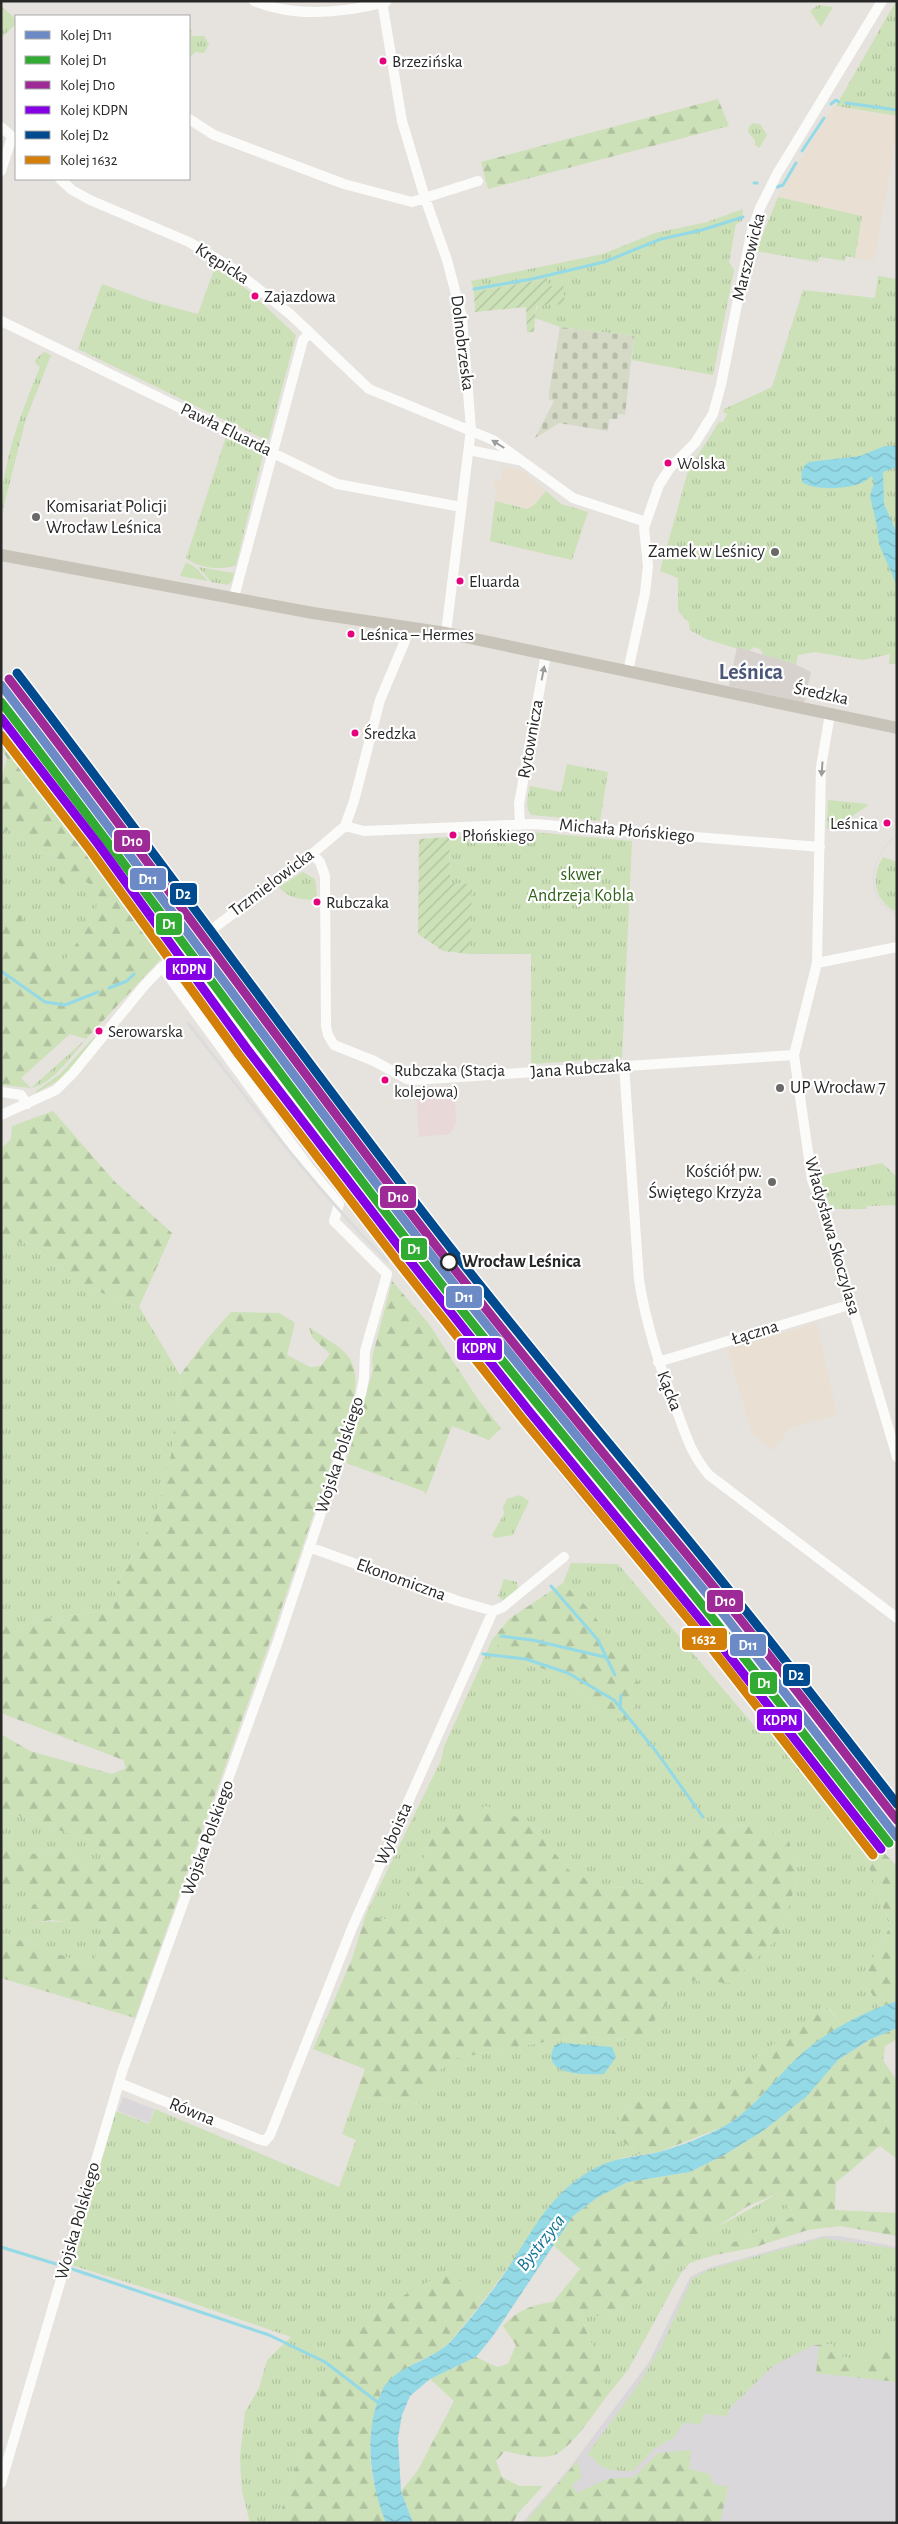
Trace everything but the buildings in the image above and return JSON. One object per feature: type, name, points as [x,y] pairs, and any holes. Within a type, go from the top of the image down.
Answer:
[{"type":"main road","name":"Średzka","points":[[1,555],[234,598],[446,633],[897,728]]},
{"type":"street","points":[[254,1],[284,10],[307,12],[383,2]]},
{"type":"street","name":"Marszowicka","points":[[646,522],[659,485],[670,468],[695,443],[713,414],[751,234],[760,208],[781,168],[882,1]]},
{"type":"street","name":"Dolnobrzeska","points":[[383,2],[402,121],[425,198],[447,260],[461,311],[471,430],[446,633]]},
{"type":"street","points":[[190,120],[214,135],[344,184],[412,202],[478,181]]},
{"type":"street","points":[[1,127],[14,139],[1,171]]},
{"type":"street","name":"Krępicka","points":[[61,180],[72,190],[90,200],[189,242],[247,278],[369,389],[471,430]]},
{"type":"street","name":"Pawła Eluarda","points":[[1,321],[338,484],[461,507]]},
{"type":"street","points":[[234,598],[303,340],[309,333]]},
{"type":"street","points":[[471,430],[493,440],[524,461],[559,490],[573,498],[646,522],[644,528],[648,566],[645,593],[628,671]]},
{"type":"street","points":[[468,450],[524,461]]},
{"type":"street","name":"Trzmielowicka","points":[[1,1115],[56,1090],[73,1073],[144,986],[162,967],[312,854],[345,826],[354,801],[380,700],[405,641],[408,628]]},
{"type":"street","name":"Rytownicza","points":[[520,824],[520,804],[546,654]]},
{"type":"street","name":"Władysława Skoczylasa","points":[[830,714],[821,767],[817,962],[794,1055],[812,1180],[825,1214],[897,1457]]},
{"type":"street","name":"Michała Płońskiego","points":[[345,826],[364,831],[520,824],[573,826],[820,848]]},
{"type":"street","name":"Jana Rubczaka","points":[[312,854],[320,862],[325,876],[326,1026],[328,1035],[334,1045],[374,1061],[413,1080],[794,1055]]},
{"type":"street","points":[[817,962],[897,947]]},
{"type":"street","name":"Wojska Polskiego","points":[[1,2483],[119,2083],[246,1731],[361,1394],[364,1378],[365,1350],[387,1274],[334,1221],[339,1204],[310,1170],[162,967]]},
{"type":"street","name":"Kącka","points":[[624,1066],[639,1280],[643,1305],[658,1362],[695,1458],[709,1474],[897,1618]]},
{"type":"street","points":[[1,1092],[21,1095],[27,1104]]},
{"type":"street","name":"Łączna","points":[[658,1362],[852,1304]]},
{"type":"street","name":"Ekonomiczna","points":[[309,1547],[458,1601],[493,1611]]},
{"type":"street","points":[[493,1611],[503,1607],[564,1557]]},
{"type":"street","name":"Wyboista","points":[[265,2141],[270,2136],[352,1928],[493,1611]]},
{"type":"street","name":"Równa","points":[[119,2083],[265,2141]]},
{"type":"shaded area","points":[[833,106],[897,116],[897,133],[874,261],[855,258],[862,216],[778,197]]},
{"type":"shaded area","points":[[503,467],[522,470],[561,504],[588,512],[572,560],[490,541],[496,494],[493,480],[500,481]]},
{"type":"shaded area","points":[[737,647],[795,664],[811,672],[804,703],[729,686]]},
{"type":"shaded area","points":[[184,964],[207,994],[202,999],[212,1012],[207,1016],[173,973]]},
{"type":"shaded area","points":[[454,1088],[456,1122],[450,1134],[419,1137],[416,1091]]},
{"type":"shaded area","points":[[817,1323],[837,1415],[790,1428],[772,1451],[752,1433],[727,1349]]},
{"type":"shaded area","points":[[123,2097],[154,2109],[149,2123],[118,2111]]},
{"type":"shaded area","points":[[823,2236],[840,2236],[897,2247],[897,2523],[522,2523],[568,2470],[649,2362],[690,2277],[708,2268]]},
{"type":"green space","points":[[896,1],[897,116],[836,106]]},
{"type":"green space","points":[[818,5],[833,7],[821,27],[810,11]]},
{"type":"green space","points":[[1,6],[15,18],[15,25],[1,38]]},
{"type":"green space","points":[[190,28],[192,31],[191,36],[204,36],[209,44],[204,53],[195,52],[190,58]]},
{"type":"green space","points":[[718,99],[729,126],[488,189],[481,162]]},
{"type":"green space","points":[[753,123],[760,124],[767,135],[759,148],[755,145],[755,140],[748,132],[749,127]]},
{"type":"green space","points":[[778,197],[862,216],[855,258],[846,256],[845,261],[819,257],[818,262],[756,251]]},
{"type":"green space","points":[[743,209],[742,221],[736,224],[729,262],[734,270],[713,375],[632,360],[634,336],[560,327],[535,318],[546,288],[546,279],[474,292],[471,281],[603,254],[655,233],[707,222]]},
{"type":"green space","points":[[215,267],[249,291],[296,335],[268,441],[78,349],[102,284],[146,300],[198,314]]},
{"type":"green space","points":[[878,276],[897,279],[897,664],[889,664],[890,654],[863,660],[815,652],[798,655],[796,664],[764,656],[760,649],[754,647],[748,652],[706,639],[690,630],[689,623],[678,611],[678,578],[660,571],[688,471],[719,422],[723,422],[727,414],[723,412],[724,409],[772,387],[803,290],[875,298]]},
{"type":"green space","points":[[546,279],[547,287],[563,284],[565,304],[536,306],[534,332],[527,332],[526,307],[475,312],[474,292]]},
{"type":"green space","points":[[560,327],[634,336],[625,415],[618,414],[617,419],[609,419],[608,431],[559,423],[535,438],[554,401],[549,399],[549,392]]},
{"type":"green space","points":[[44,352],[51,355],[26,419],[1,517],[4,478],[8,459],[25,404],[40,367],[36,364],[35,360]]},
{"type":"green space","points":[[226,437],[263,455],[236,565],[224,568],[210,568],[196,564],[186,558]]},
{"type":"green space","points":[[546,491],[561,504],[588,512],[572,560],[490,541],[495,501],[527,509],[534,505]]},
{"type":"green space","points":[[186,562],[195,567],[208,581],[180,576]]},
{"type":"green space","points":[[198,567],[234,573],[232,581],[228,585],[211,582]]},
{"type":"green space","points":[[1,717],[22,747],[26,745],[96,848],[173,946],[86,1039],[70,1034],[21,1078],[31,1088],[1,1085],[1,908],[20,915],[38,953],[64,962],[96,914],[98,890],[82,879],[65,890],[54,874],[59,862],[54,855],[37,851],[14,830],[5,831],[1,844],[1,780],[7,758],[1,749]]},
{"type":"green space","points":[[567,764],[608,772],[600,821],[531,815],[529,812],[527,801],[530,786],[561,792]]},
{"type":"green space","points":[[61,800],[97,842],[173,946],[120,882]]},
{"type":"green space","points":[[828,800],[868,804],[831,831],[827,828]]},
{"type":"green space","points":[[14,830],[37,851],[54,855],[59,862],[98,890],[96,914],[64,962],[38,954],[20,916],[1,908],[1,844],[5,831]]},
{"type":"green space","name":"skwer Andrzeja Kobla","points":[[532,832],[632,841],[622,1058],[531,1064],[531,954],[470,954],[471,884],[450,884],[449,837]]},
{"type":"green space","points":[[449,837],[450,883],[472,884],[470,954],[443,951],[418,934],[419,839]]},
{"type":"green space","points":[[883,857],[897,862],[897,912],[883,902],[876,888],[876,873]]},
{"type":"green space","points":[[303,872],[315,879],[317,896],[312,900],[290,896],[279,887]]},
{"type":"green space","points":[[94,1037],[96,1038],[63,1078],[36,1093],[36,1091],[60,1074]]},
{"type":"green space","points":[[86,1039],[54,1075],[39,1086],[31,1088]]},
{"type":"green space","points":[[53,1111],[114,1181],[172,1233],[139,1307],[81,1285],[60,1271],[31,1244],[1,1240],[1,1149],[11,1139],[12,1126]]},
{"type":"green space","points":[[882,1163],[897,1177],[897,1205],[867,1206],[867,1209],[831,1209],[819,1176]]},
{"type":"green space","points":[[1,1240],[31,1244],[60,1271],[81,1285],[139,1307],[180,1375],[171,1455],[155,1518],[117,1582],[113,1610],[44,1619],[15,1627],[1,1623]]},
{"type":"green space","points":[[392,1281],[429,1324],[477,1398],[501,1428],[489,1440],[452,1426],[426,1494],[423,1491],[346,1463],[373,1370],[372,1358]]},
{"type":"green space","points":[[231,1312],[279,1313],[295,1323],[287,1355],[310,1367],[321,1366],[330,1354],[312,1337],[309,1327],[331,1341],[351,1361],[354,1370],[354,1396],[274,1630],[135,2018],[1,1978],[1,1933],[93,1967],[106,1922],[82,1924],[51,1920],[30,1923],[27,1914],[35,1903],[30,1889],[1,1884],[1,1836],[17,1849],[31,1854],[67,1847],[83,1868],[110,1855],[91,1840],[38,1824],[1,1808],[1,1734],[30,1751],[112,1774],[126,1768],[123,1760],[1,1713],[1,1623],[15,1627],[44,1619],[113,1610],[117,1582],[155,1518],[171,1455],[180,1375],[208,1338]]},
{"type":"green space","points":[[520,1495],[529,1501],[513,1535],[495,1538],[492,1535],[504,1514],[503,1507],[507,1499]]},
{"type":"green space","points":[[571,1563],[618,1564],[761,1734],[774,1722],[839,1807],[826,1822],[867,1858],[876,1892],[891,1925],[862,1978],[880,2007],[843,2026],[828,2007],[760,2054],[717,2102],[631,2098],[611,2133],[641,2155],[622,2158],[597,2167],[569,2186],[484,2300],[447,2271],[323,2386],[277,2523],[250,2523],[242,2491],[240,2457],[245,2412],[259,2388],[267,2360],[291,2337],[178,2298],[71,2265],[116,2111],[149,2124],[155,2109],[339,2187],[356,2140],[342,2134],[355,2097],[422,2103],[445,2060],[577,2036],[637,2041],[686,1980],[731,1982],[780,1936],[798,1876],[789,1841],[756,1825],[724,1826],[633,1888],[603,1887],[570,1871],[527,1821],[430,1841],[407,1903],[394,1922],[366,1914],[441,1760],[444,1747],[492,1640],[521,1662],[544,1669],[573,1687],[606,1716],[592,1612],[563,1583]]},
{"type":"green space","points":[[504,1579],[517,1582],[518,1590],[503,1601],[498,1596]]},
{"type":"green space","points":[[563,1583],[592,1612],[643,1690],[627,1720],[606,1716],[573,1687],[544,1669],[521,1662],[492,1640],[509,1619]]},
{"type":"green space","points":[[487,1806],[527,1821],[570,1871],[603,1887],[633,1888],[724,1826],[756,1825],[789,1841],[798,1876],[780,1936],[731,1983],[686,1980],[637,2041],[577,2036],[446,2060],[423,2103],[355,2097],[365,2069],[313,2049],[352,1959],[366,1914],[394,1922],[407,1903],[430,1841],[453,1816]]},
{"type":"green space","points":[[839,1807],[897,1866],[897,2001],[880,2007],[862,1978],[891,1925],[876,1892],[867,1858],[826,1822]]},
{"type":"green space","points":[[1,1808],[38,1824],[91,1840],[110,1855],[83,1868],[67,1847],[31,1854],[17,1849],[1,1836]]},
{"type":"green space","points":[[1,1884],[30,1888],[35,1903],[27,1914],[30,1923],[49,1921],[106,1922],[93,1967],[1,1933]]},
{"type":"green space","points":[[827,2007],[843,2026],[800,2056],[745,2112],[725,2126],[659,2152],[641,2155],[611,2133],[631,2098],[717,2102],[760,2054]]},
{"type":"green space","points":[[897,2028],[897,2039],[885,2046],[883,2060],[897,2081],[897,2159],[880,2146],[836,2182],[835,2210],[897,2213],[897,2236],[840,2226],[808,2230],[752,2248],[715,2255],[715,2250],[794,2216],[779,2193],[748,2206],[711,2231],[686,2244],[649,2274],[617,2314],[581,2317],[597,2358],[607,2396],[574,2439],[558,2453],[540,2457],[505,2451],[496,2461],[502,2477],[519,2486],[543,2486],[518,2513],[513,2523],[413,2523],[401,2491],[418,2470],[454,2401],[430,2379],[476,2357],[497,2367],[508,2364],[516,2345],[503,2326],[513,2316],[525,2309],[553,2302],[580,2269],[553,2245],[573,2216],[598,2197],[628,2182],[690,2172],[724,2155],[763,2131],[806,2097],[838,2060],[869,2040]]},
{"type":"green space","points":[[779,2193],[794,2216],[715,2250],[715,2255],[690,2263],[681,2273],[628,2370],[607,2396],[597,2358],[581,2316],[617,2314],[649,2274],[686,2244]]},
{"type":"green space","points":[[823,2238],[897,2249],[897,2334],[866,2361],[833,2355],[832,2344],[813,2345],[773,2366],[730,2408],[727,2416],[704,2414],[701,2424],[684,2423],[673,2438],[654,2449],[633,2471],[609,2469],[599,2465],[592,2456],[587,2455],[639,2384],[662,2345],[692,2279],[710,2269]]},
{"type":"green space","points":[[447,2271],[484,2300],[451,2341],[437,2353],[417,2362],[397,2375],[381,2391],[371,2430],[370,2457],[373,2481],[386,2523],[277,2523],[323,2386],[349,2335],[366,2317]]},
{"type":"green space","points":[[897,2334],[897,2382],[816,2373],[819,2347],[813,2345],[832,2344],[833,2355],[866,2361]]},
{"type":"green space","points":[[691,2450],[689,2469],[710,2474],[713,2484],[728,2487],[720,2523],[525,2523],[577,2461],[582,2477],[572,2485],[577,2493],[607,2479],[634,2477],[658,2453]]},
{"type":"water","points":[[885,446],[897,446],[897,467],[883,472],[884,504],[897,533],[897,586],[879,544],[870,496],[874,483],[872,476],[862,483],[840,488],[814,487],[802,482],[803,468],[809,462],[860,456]]},
{"type":"water","name":"Bystrzyca","points":[[897,2001],[897,2028],[869,2040],[838,2060],[806,2097],[763,2131],[724,2155],[690,2172],[628,2182],[598,2197],[573,2216],[493,2336],[476,2357],[430,2379],[410,2396],[402,2415],[398,2438],[401,2491],[413,2523],[386,2523],[376,2491],[370,2441],[375,2409],[381,2393],[387,2383],[404,2369],[445,2347],[453,2339],[491,2292],[548,2208],[558,2197],[582,2176],[604,2164],[619,2159],[667,2150],[702,2137],[726,2125],[755,2102],[799,2056],[820,2039],[858,2017]]},
{"type":"water","points":[[563,2043],[612,2047],[616,2057],[604,2074],[567,2072],[553,2063],[552,2055],[555,2045]]},
{"type":"waterway","points":[[831,104],[836,100],[839,102]]},
{"type":"waterway","points":[[846,103],[897,110]]},
{"type":"waterway","points":[[802,151],[824,118]]},
{"type":"waterway","points":[[777,187],[783,185],[796,163]]},
{"type":"waterway","points":[[474,289],[532,279],[604,262],[661,239],[702,230],[743,217]]},
{"type":"waterway","points":[[1,971],[45,1002],[65,1005],[98,992]]},
{"type":"waterway","points":[[109,988],[127,981],[134,974]]},
{"type":"waterway","points":[[551,1586],[598,1640],[615,1675]]},
{"type":"waterway","points":[[501,1636],[532,1640],[605,1657]]},
{"type":"waterway","points":[[483,1654],[526,1659],[568,1673],[614,1700],[655,1750],[703,1817]]},
{"type":"waterway","points":[[620,1709],[621,1695]]},
{"type":"waterway","points":[[1,2247],[56,2264]]},
{"type":"waterway","points":[[72,2269],[269,2335],[325,2362],[380,2404]]},
{"type":"tram line","points":[[897,835],[881,853],[873,876],[874,888],[878,898],[886,907],[897,914]]},
{"type":"railway","points":[[1,675],[29,711]]},
{"type":"railway","points":[[1,708],[52,773]]},
{"type":"railway","points":[[193,965],[289,1122],[436,1315],[582,1501],[662,1591],[741,1674],[858,1822]]},
{"type":"railway","points":[[188,1023],[309,1175],[387,1261]]},
{"type":"railway","points":[[732,1613],[790,1689]]},
{"type":"railway","points":[[742,1663],[801,1737]]},
{"type":"rail line","name":"D2","points":[[17,673],[442,1237],[737,1600],[897,1804]]},
{"type":"rail line","name":"D10","points":[[9,679],[433,1242],[749,1630],[897,1820]]},
{"type":"rail line","name":"D11","points":[[1,685],[425,1247],[535,1385],[721,1611],[897,1837]]},
{"type":"rail line","name":"D1","points":[[1,702],[417,1253],[490,1346],[714,1620],[889,1843]]},
{"type":"rail line","name":"KDPN","points":[[1,718],[98,844],[247,1049],[410,1261],[529,1411],[705,1625],[881,1849]]},
{"type":"rail line","name":"1632","points":[[1,735],[90,850],[239,1055],[402,1267],[521,1417],[698,1631],[873,1855]]},
{"type":"place","name":"Brzezińska","points":[[383,61]]},
{"type":"place","name":"Zajazdowa","points":[[255,296]]},
{"type":"place","name":"Wolska","points":[[668,463]]},
{"type":"place","name":"Komisariat Policji Wrocław Leśnica","points":[[36,517]]},
{"type":"place","name":"Zamek w Leśnicy","points":[[775,552]]},
{"type":"place","name":"Eluarda","points":[[460,581]]},
{"type":"place","name":"Leśnica – Hermes","points":[[351,634]]},
{"type":"place","name":"Średzka","points":[[355,733]]},
{"type":"place","name":"Leśnica","points":[[887,823]]},
{"type":"place","name":"Płońskiego","points":[[453,835]]},
{"type":"place","name":"Rubczaka","points":[[317,902]]},
{"type":"place","name":"Serowarska","points":[[99,1031]]},
{"type":"place","name":"Rubczaka (Stacja kolejowa)","points":[[385,1080]]},
{"type":"place","name":"UP Wrocław 7","points":[[780,1088]]},
{"type":"place","name":"Kościół pw. Świętego Krzyża","points":[[772,1182]]},
{"type":"place","name":"Wrocław Leśnica","points":[[449,1262]]},
{"type":"district","name":"Leśnica","points":[[751,672]]}]
